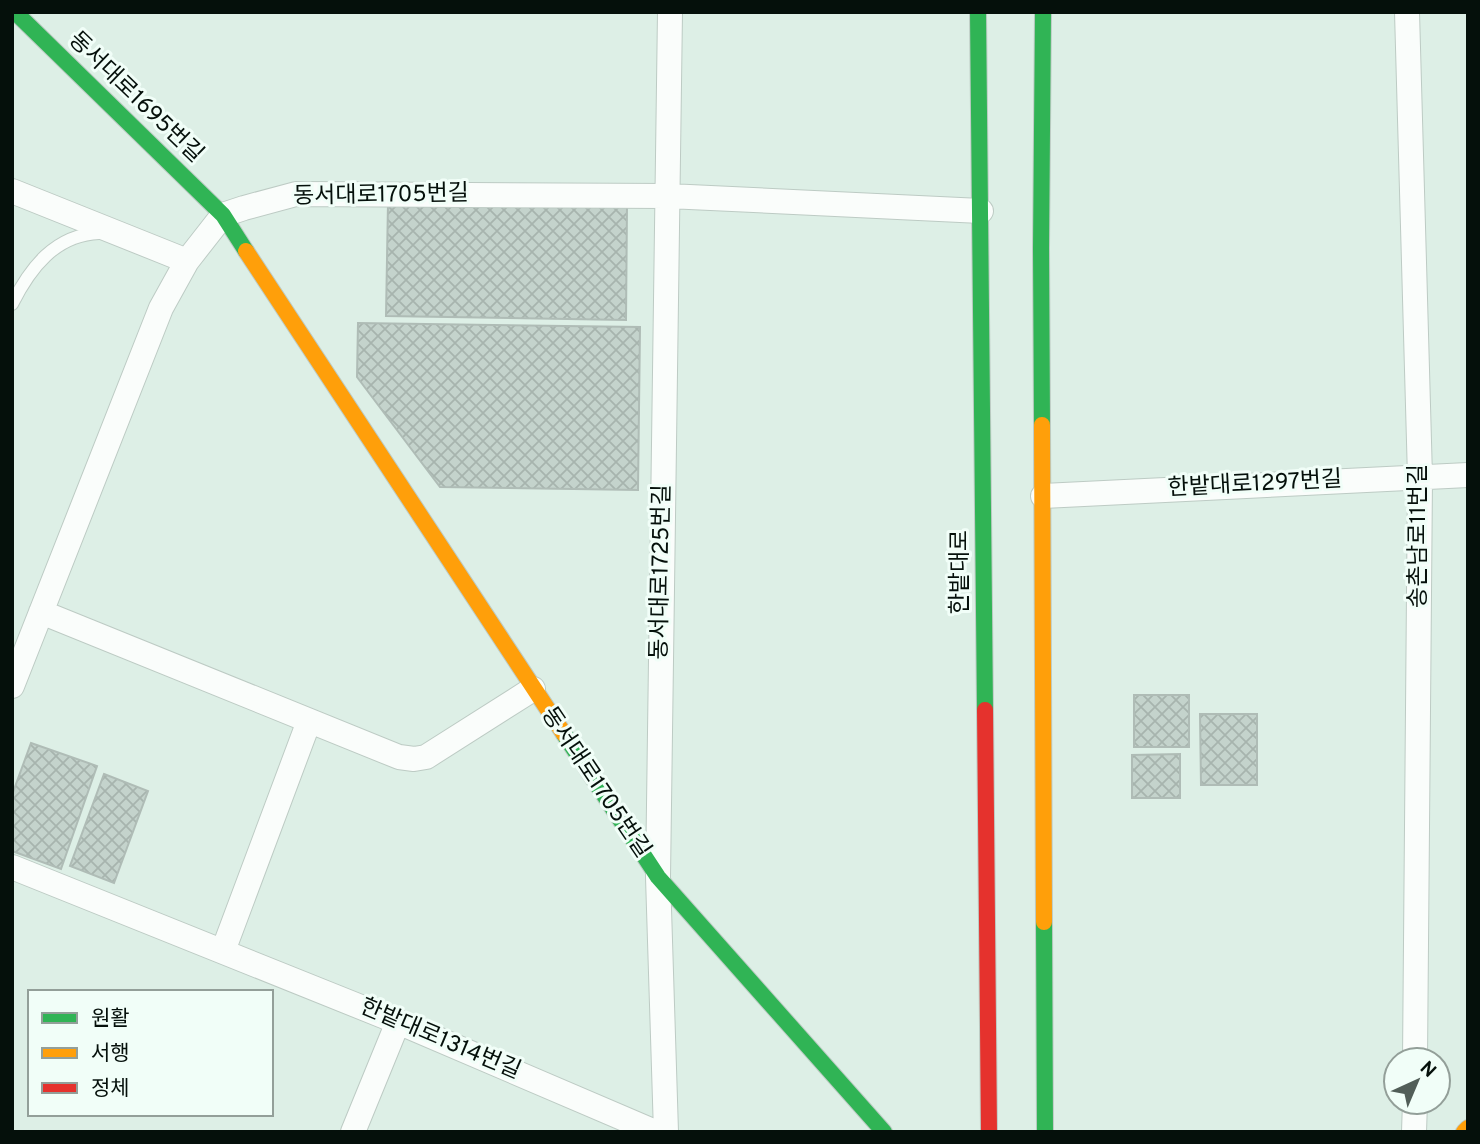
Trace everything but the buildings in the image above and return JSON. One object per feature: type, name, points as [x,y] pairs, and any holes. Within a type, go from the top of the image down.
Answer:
[{"type":"main road","name":"동서대로1695번길","points":[[15,12],[223,215]]},
{"type":"main road","name":"한밭대로","points":[[978,12],[989,1132]]},
{"type":"main road","points":[[1043,12],[1041,248],[1045,1132]]},
{"type":"main road","name":"동서대로1705번길","points":[[223,215],[657,877]]},
{"type":"main road","points":[[657,877],[884,1132]]},
{"type":"street","name":"동서대로1725번길","points":[[666,1132],[657,877],[670,12]]},
{"type":"street","name":"송촌남로11번길","points":[[1407,12],[1420,477],[1415,1046]]},
{"type":"street","points":[[12,191],[187,261]]},
{"type":"street","name":"동서대로1705번길","points":[[223,215],[296,194],[668,196],[981,211]]},
{"type":"street","points":[[12,686],[161,309],[187,261],[223,215]]},
{"type":"street","name":"한밭대로1297번길","points":[[1043,496],[1468,475]]},
{"type":"street","name":"동서대로1705번길","points":[[41,612],[399,757],[426,757],[533,689]]},
{"type":"street","points":[[223,951],[309,720]]},
{"type":"street","name":"한밭대로1314번길","points":[[12,867],[398,1022],[655,1132]]},
{"type":"street","points":[[353,1132],[398,1022]]},
{"type":"lane","points":[[12,304],[24,281],[38,263],[69,239],[84,234],[106,233],[134,240]]},
{"type":"traffic: fast","points":[[15,12],[223,215],[246,251]]},
{"type":"traffic: fast","points":[[978,12],[985,710]]},
{"type":"traffic: fast","points":[[1042,425],[1043,12]]},
{"type":"traffic: fast","points":[[564,734],[658,877],[884,1132]]},
{"type":"traffic: fast","points":[[1044,922],[1045,1132]]},
{"type":"traffic: slow","points":[[246,251],[564,734]]},
{"type":"traffic: slow","points":[[1042,425],[1044,922]]},
{"type":"traffic: slow","points":[[1464,1132],[1468,1128]]},
{"type":"traffic: jam","points":[[985,710],[989,1132]]}]
